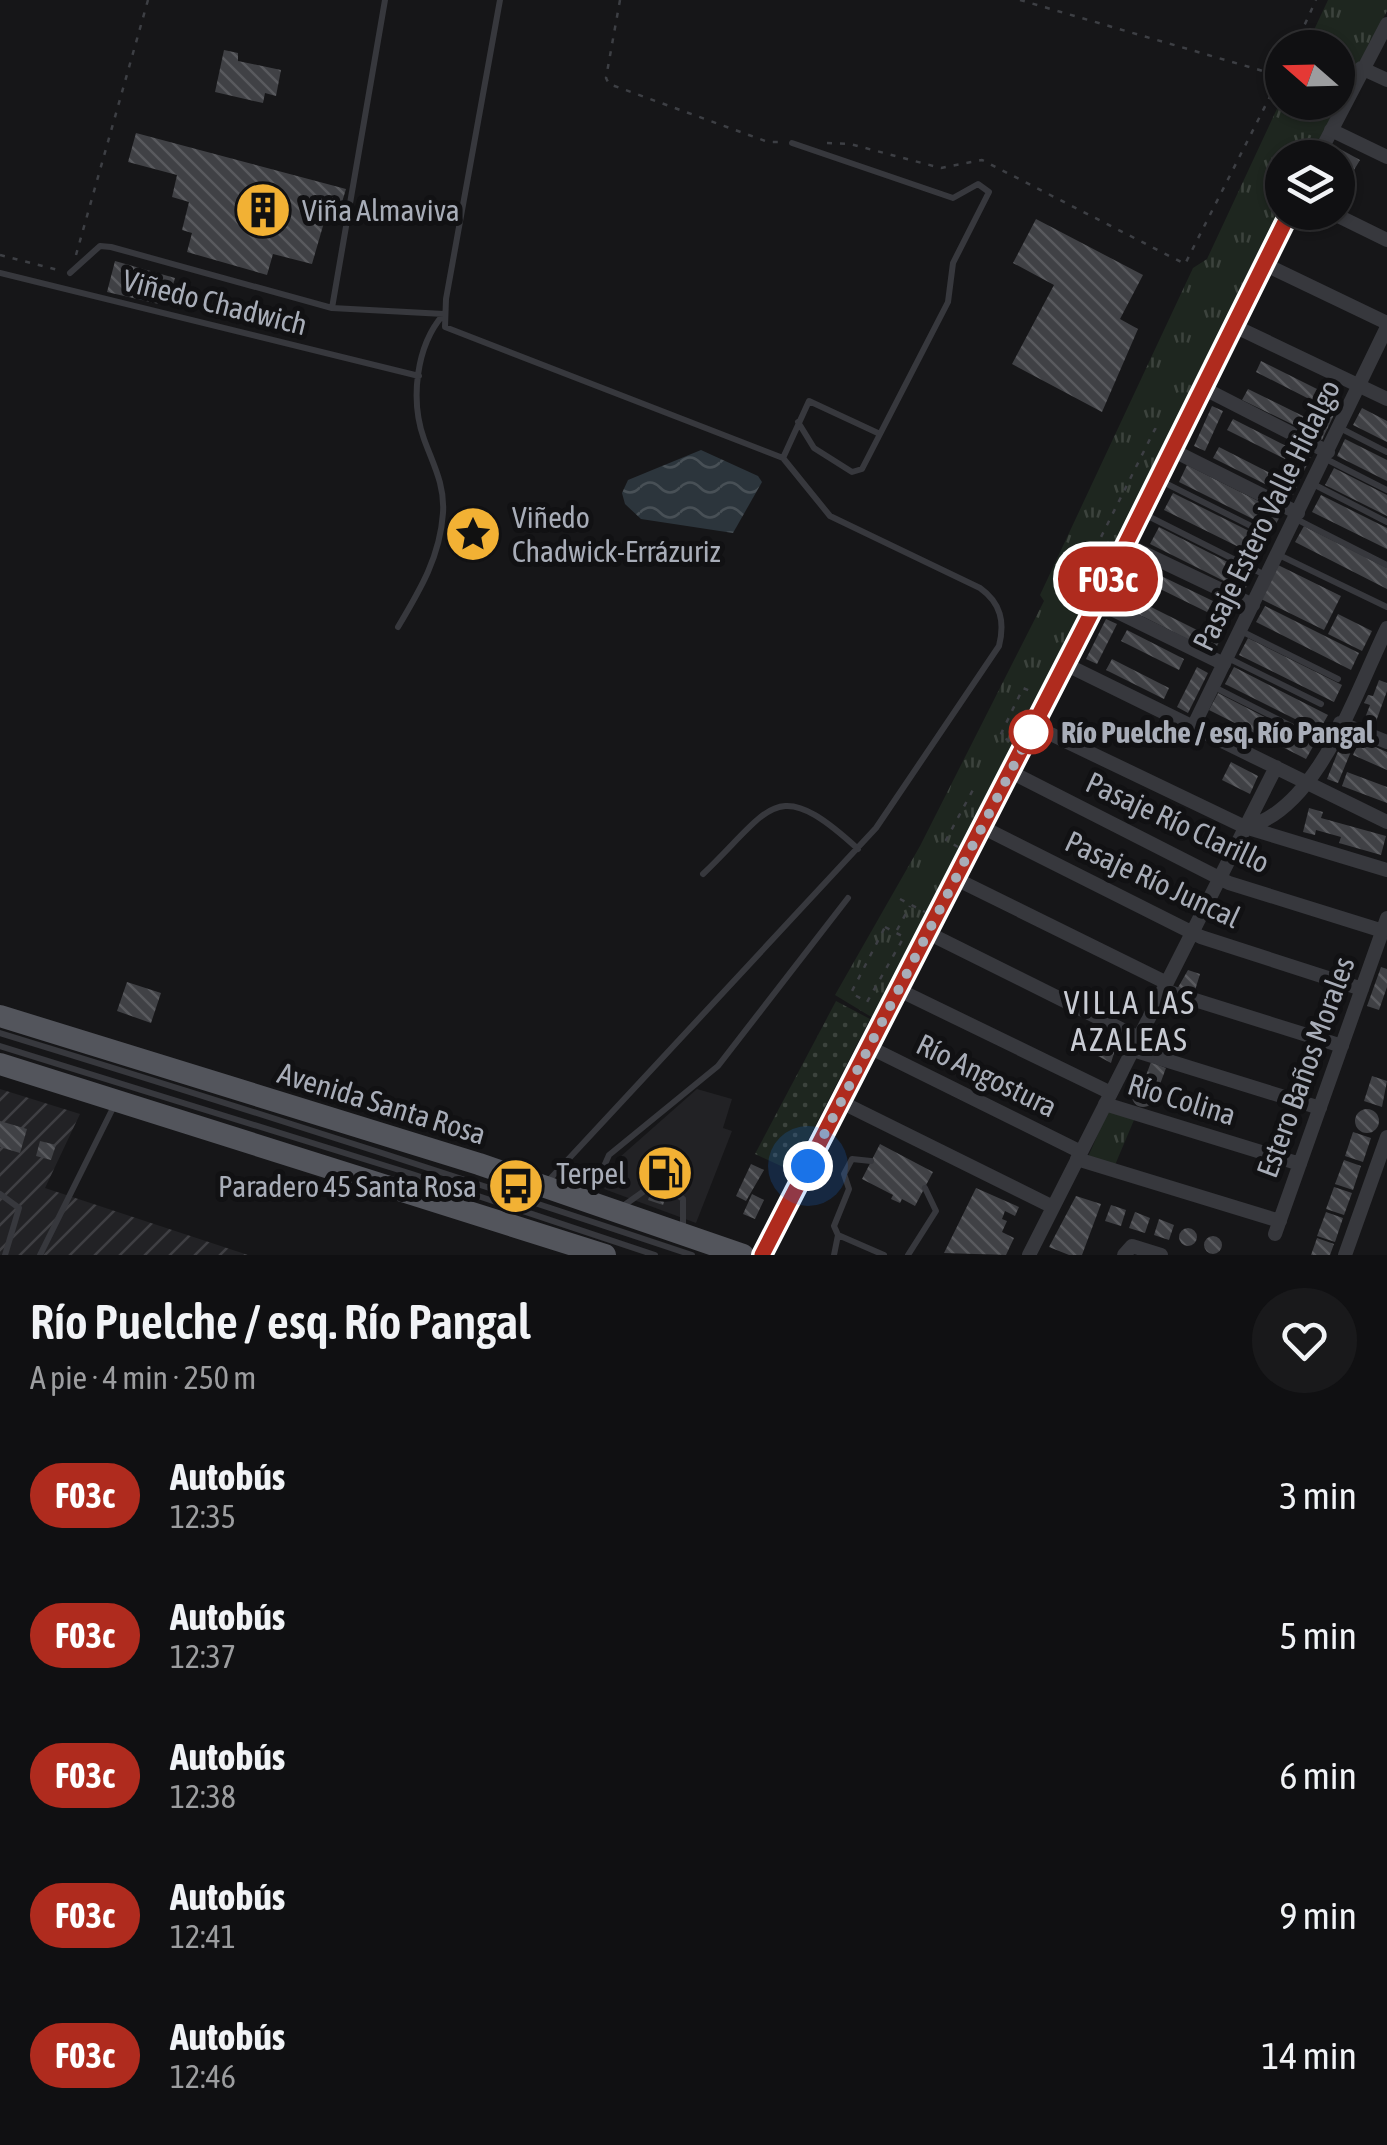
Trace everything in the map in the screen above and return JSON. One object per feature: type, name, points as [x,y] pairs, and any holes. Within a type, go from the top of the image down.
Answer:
[{"type":"main road","name":"Avenida Santa Rosa","points":[[0,1016],[543,1186],[617,1212],[692,1247],[743,1255]]},
{"type":"main road","points":[[0,1064],[605,1255]]},
{"type":"street","points":[[1325,140],[1387,24]]},
{"type":"street","points":[[1362,68],[1387,80]]},
{"type":"street","points":[[1330,130],[1387,157]]},
{"type":"street","points":[[1355,224],[1387,240]]},
{"type":"street","points":[[762,1255],[1066,664],[1120,547],[1158,479],[1170,442],[1203,388],[1281,230]]},
{"type":"street","points":[[1264,264],[1387,325]]},
{"type":"street","name":"Pasaje Estero Valle Hidalgo","points":[[1194,727],[1387,325]]},
{"type":"street","points":[[1234,326],[1387,399]]},
{"type":"street","points":[[1203,388],[1326,455]]},
{"type":"street","points":[[1170,442],[1296,516]]},
{"type":"street","points":[[1120,547],[1252,606]]},
{"type":"street","points":[[1097,602],[1226,661]]},
{"type":"street","points":[[1246,828],[1270,818],[1310,784],[1387,628]]},
{"type":"street","points":[[1066,664],[1387,822]]},
{"type":"street","points":[[1369,665],[1387,672]]},
{"type":"street","points":[[1340,724],[1387,742]]},
{"type":"street","points":[[1034,726],[1246,828],[1387,870]]},
{"type":"street","points":[[1029,1255],[1276,767]]},
{"type":"street","name":"Pasaje Río Clarillo","points":[[1010,772],[1220,879],[1385,924]]},
{"type":"street","name":"Pasaje Río Juncal","points":[[982,827],[1192,932],[1362,989]]},
{"type":"street","points":[[956,879],[1165,987],[1342,1046]]},
{"type":"street","name":"Estero Baños Morales","points":[[1277,1228],[1385,924]]},
{"type":"street","points":[[928,933],[1136,1044],[1320,1108]]},
{"type":"street","name":"Río Colina","points":[[899,990],[1108,1098],[1300,1164]]},
{"type":"street","name":"Río Angostura","points":[[870,1047],[1079,1155],[1277,1228]]},
{"type":"street","points":[[841,1102],[1053,1207]]},
{"type":"street","points":[[1345,1255],[1387,1137]]},
{"type":"street","points":[[1370,1186],[1387,1192]]},
{"type":"street","points":[[1127,1251],[1162,1255]]},
{"type":"lane","points":[[332,308],[385,0]]},
{"type":"lane","points":[[500,0],[444,314],[445,327],[783,458],[830,516],[980,588],[997,604],[1002,624],[1000,646],[896,804],[543,1186]]},
{"type":"lane","points":[[792,142],[953,198],[978,184],[989,192],[953,263],[948,302],[862,469],[852,472],[814,448],[798,422]]},
{"type":"lane","points":[[70,273],[100,246],[332,308],[444,314]]},
{"type":"lane","name":"Viñedo Chadwich","points":[[0,273],[419,376]]},
{"type":"lane","points":[[398,627],[432,570],[443,516],[441,481],[418,418],[419,376],[427,333],[444,314]]},
{"type":"lane","points":[[783,458],[804,406],[813,402],[880,434]]},
{"type":"lane","points":[[1339,428],[1387,452]]},
{"type":"lane","points":[[1326,455],[1387,490]]},
{"type":"lane","points":[[1158,479],[1261,531]]},
{"type":"lane","points":[[1312,484],[1387,522]]},
{"type":"lane","points":[[1141,513],[1267,576]]},
{"type":"lane","points":[[1296,516],[1387,565]]},
{"type":"lane","points":[[1278,554],[1387,607]]},
{"type":"lane","points":[[1240,630],[1338,679]]},
{"type":"lane","points":[[1226,661],[1321,704]]},
{"type":"lane","points":[[1213,686],[1329,745]]},
{"type":"lane","points":[[702,874],[772,809],[788,804],[807,806],[858,849]]},
{"type":"lane","points":[[589,1202],[609,1156],[718,1066],[848,898]]},
{"type":"lane","points":[[0,1033],[398,1156],[506,1196],[692,1247],[682,1199],[668,1188]]},
{"type":"lane","points":[[0,1046],[329,1147],[655,1255]]},
{"type":"lane","points":[[40,1255],[117,1100]]},
{"type":"lane","points":[[871,1161],[852,1159],[844,1174],[849,1189],[834,1226],[838,1235],[866,1252],[884,1255]]},
{"type":"lane","points":[[617,1212],[654,1184]]},
{"type":"lane","points":[[908,1255],[936,1212],[925,1188]]},
{"type":"lane","points":[[0,1194],[19,1208],[4,1255]]},
{"type":"lane","points":[[834,1255],[838,1235]]},
{"type":"path","points":[[0,256],[70,273],[148,0]]},
{"type":"path","points":[[620,0],[606,78],[609,84],[768,142],[850,144],[941,168],[982,160],[1184,264],[1265,108]]},
{"type":"path","points":[[1020,0],[1265,70]]},
{"type":"path","points":[[1302,30],[1316,0]]},
{"type":"path","points":[[1120,547],[1101,538],[1155,429],[1170,442]]},
{"type":"path","points":[[1017,744],[1000,736],[1024,688],[1041,696]]},
{"type":"path","points":[[963,850],[946,840],[975,786]]},
{"type":"path","points":[[900,899],[930,915]]},
{"type":"path","points":[[897,930],[910,904]]},
{"type":"path","points":[[885,927],[897,930],[904,937],[867,1002],[850,992],[885,927]]},
{"type":"shaded area","points":[[0,1089],[80,1114],[45,1188],[248,1255],[0,1255]]},
{"type":"shaded area","points":[[697,1089],[732,1099],[723,1128],[732,1131],[696,1223],[604,1189],[620,1157]]},
{"type":"green space","points":[[1328,0],[1387,0],[1387,11],[1355,72],[1355,30],[1314,30]]},
{"type":"green space","points":[[1272,120],[1330,120],[1320,140],[1265,140],[1265,230],[1274,230],[873,1018],[835,995],[920,846],[1044,601],[1040,595],[1193,268],[1207,259]]},
{"type":"green space","points":[[836,1001],[870,1019],[792,1171],[755,1154]]},
{"type":"green space","points":[[1108,1111],[1134,1120],[1115,1165],[1088,1157]]},
{"type":"water","points":[[701,450],[758,476],[762,482],[733,533],[641,519],[625,504],[622,493],[628,480]]},
{"type":"building","points":[[224,50],[238,53],[238,61],[281,70],[276,96],[265,93],[263,103],[215,92]]},
{"type":"building","name":"Viña Almaviva","points":[[136,133],[346,189],[336,222],[325,219],[312,264],[273,254],[267,275],[187,252],[192,233],[182,230],[189,202],[172,197],[177,175],[128,162]]},
{"type":"building","points":[[1036,219],[1143,275],[1120,319],[1138,329],[1102,412],[1012,364],[1054,285],[1013,263]]},
{"type":"building","points":[[115,261],[175,278],[169,298],[164,298],[163,305],[107,292]]},
{"type":"building","points":[[1261,361],[1319,390],[1313,401],[1256,372]]},
{"type":"building","points":[[1248,389],[1305,417],[1300,428],[1242,400]]},
{"type":"building","points":[[1330,395],[1341,400],[1322,440],[1311,435]]},
{"type":"building","points":[[1212,406],[1223,411],[1205,451],[1194,446]]},
{"type":"building","points":[[1362,408],[1387,421],[1387,442],[1353,425]]},
{"type":"building","points":[[1233,419],[1290,448],[1285,459],[1227,430]]},
{"type":"building","points":[[1345,439],[1387,460],[1387,481],[1337,456]]},
{"type":"building","points":[[1219,447],[1276,476],[1271,487],[1213,458]]},
{"type":"building","points":[[1301,449],[1312,454],[1293,495],[1282,489]]},
{"type":"building","points":[[1187,465],[1282,513],[1273,529],[1179,482]]},
{"type":"building","points":[[1334,468],[1387,495],[1387,516],[1325,485]]},
{"type":"building","points":[[1173,493],[1267,540],[1259,557],[1164,510]]},
{"type":"building","points":[[1321,495],[1387,528],[1387,549],[1312,512]]},
{"type":"building","points":[[1304,526],[1387,568],[1387,589],[1295,542]]},
{"type":"building","points":[[1159,527],[1253,575],[1244,591],[1150,544]]},
{"type":"building","points":[[1134,563],[1145,569],[1126,608],[1115,603]]},
{"type":"building","points":[[1278,565],[1341,596],[1324,630],[1261,599]]},
{"type":"building","points":[[1155,573],[1213,601],[1207,612],[1150,584]]},
{"type":"building","points":[[1141,602],[1199,631],[1193,642],[1136,613]]},
{"type":"building","points":[[1265,606],[1359,653],[1351,670],[1256,622]]},
{"type":"building","points":[[1223,607],[1234,612],[1214,652],[1204,647]]},
{"type":"building","points":[[1338,614],[1372,631],[1362,651],[1328,634]]},
{"type":"building","points":[[1106,619],[1117,624],[1097,664],[1086,659]]},
{"type":"building","points":[[1127,630],[1184,659],[1179,670],[1121,641]]},
{"type":"building","points":[[1248,638],[1342,685],[1334,702],[1239,655]]},
{"type":"building","points":[[1112,659],[1169,688],[1164,699],[1106,670]]},
{"type":"building","points":[[1197,667],[1208,673],[1188,713],[1177,707]]},
{"type":"building","points":[[1234,667],[1328,715],[1319,731],[1225,684]]},
{"type":"building","points":[[1379,680],[1387,683],[1387,691],[1374,727],[1363,723],[1370,705],[1364,703],[1368,695],[1373,696]]},
{"type":"building","points":[[1218,693],[1315,743],[1306,759],[1209,710]]},
{"type":"building","points":[[1359,740],[1387,752],[1387,770],[1353,755]]},
{"type":"building","points":[[1341,744],[1352,749],[1338,783],[1327,779]]},
{"type":"building","points":[[1231,762],[1258,776],[1250,794],[1222,780]]},
{"type":"building","points":[[1347,772],[1387,787],[1387,803],[1342,786]]},
{"type":"building","points":[[1309,808],[1323,812],[1321,818],[1386,836],[1381,855],[1339,843],[1341,837],[1316,830],[1315,835],[1303,832]]},
{"type":"building","points":[[1381,967],[1387,969],[1387,987],[1379,1010],[1367,1006]]},
{"type":"building","points":[[1188,970],[1200,974],[1193,997],[1176,991]]},
{"type":"building","points":[[127,982],[161,993],[151,1023],[117,1011]]},
{"type":"building","points":[[1108,1037],[1117,1043],[1111,1063],[1098,1056]]},
{"type":"building","points":[[1151,1062],[1166,1068],[1159,1087],[1144,1081]]},
{"type":"building","points":[[1372,1076],[1387,1081],[1382,1107],[1364,1101]]},
{"type":"building","points":[[1143,1085],[1151,1088],[1151,1104],[1143,1107],[1135,1104],[1132,1096],[1135,1088]]},
{"type":"building","points":[[1367,1109],[1379,1121],[1367,1133],[1355,1121]]},
{"type":"building","points":[[0,1121],[27,1129],[20,1153],[0,1147]]},
{"type":"building","points":[[1353,1132],[1371,1138],[1363,1162],[1345,1156]]},
{"type":"building","points":[[40,1141],[56,1145],[51,1160],[36,1156]]},
{"type":"building","points":[[880,1144],[933,1172],[915,1206],[902,1199],[900,1203],[891,1199],[893,1195],[862,1179]]},
{"type":"building","name":"Terpel","points":[[663,1157],[677,1162],[663,1205],[648,1200]]},
{"type":"building","points":[[1344,1160],[1361,1166],[1353,1190],[1335,1184]]},
{"type":"building","points":[[751,1164],[764,1170],[746,1201],[736,1196]]},
{"type":"building","points":[[1334,1187],[1352,1193],[1344,1215],[1326,1209]]},
{"type":"building","points":[[976,1188],[1019,1207],[1015,1216],[1005,1211],[1002,1219],[1007,1221],[1002,1232],[1014,1238],[1006,1255],[944,1253]]},
{"type":"building","points":[[752,1194],[764,1200],[755,1219],[743,1214]]},
{"type":"building","points":[[1076,1196],[1101,1204],[1082,1255],[1069,1255],[1049,1247]]},
{"type":"building","points":[[1111,1205],[1126,1210],[1121,1226],[1105,1221]]},
{"type":"building","points":[[1135,1212],[1150,1218],[1145,1233],[1129,1228]]},
{"type":"building","points":[[1326,1212],[1343,1218],[1335,1242],[1317,1236]]},
{"type":"building","points":[[1159,1219],[1174,1225],[1169,1240],[1154,1235]]},
{"type":"building","points":[[1188,1228],[1195,1230],[1195,1244],[1188,1246],[1181,1244],[1179,1237],[1181,1230]]},
{"type":"building","points":[[1213,1236],[1220,1238],[1220,1252],[1213,1254],[1206,1252],[1204,1245],[1206,1238]]},
{"type":"building","points":[[1317,1238],[1334,1244],[1330,1255],[1311,1255]]},
{"type":"bus line","name":"F03c","points":[[762,1255],[1097,602],[1281,230]]},
{"type":"place","name":"Viña Almaviva","points":[[263,210]]},
{"type":"place","name":"Viñedo Chadwick-Errázuriz","points":[[473,534]]},
{"type":"place","name":"Río Puelche / esq. Río Pangal","points":[[1031,732]]},
{"type":"place","name":"Terpel","points":[[665,1173]]},
{"type":"place","name":"Paradero 45 Santa Rosa","points":[[516,1186]]},
{"type":"district","name":"VILLA LAS AZALEAS","points":[[1130,1020]]},
{"type":"route","points":[[808,1166],[1034,726],[1031,732]]}]
